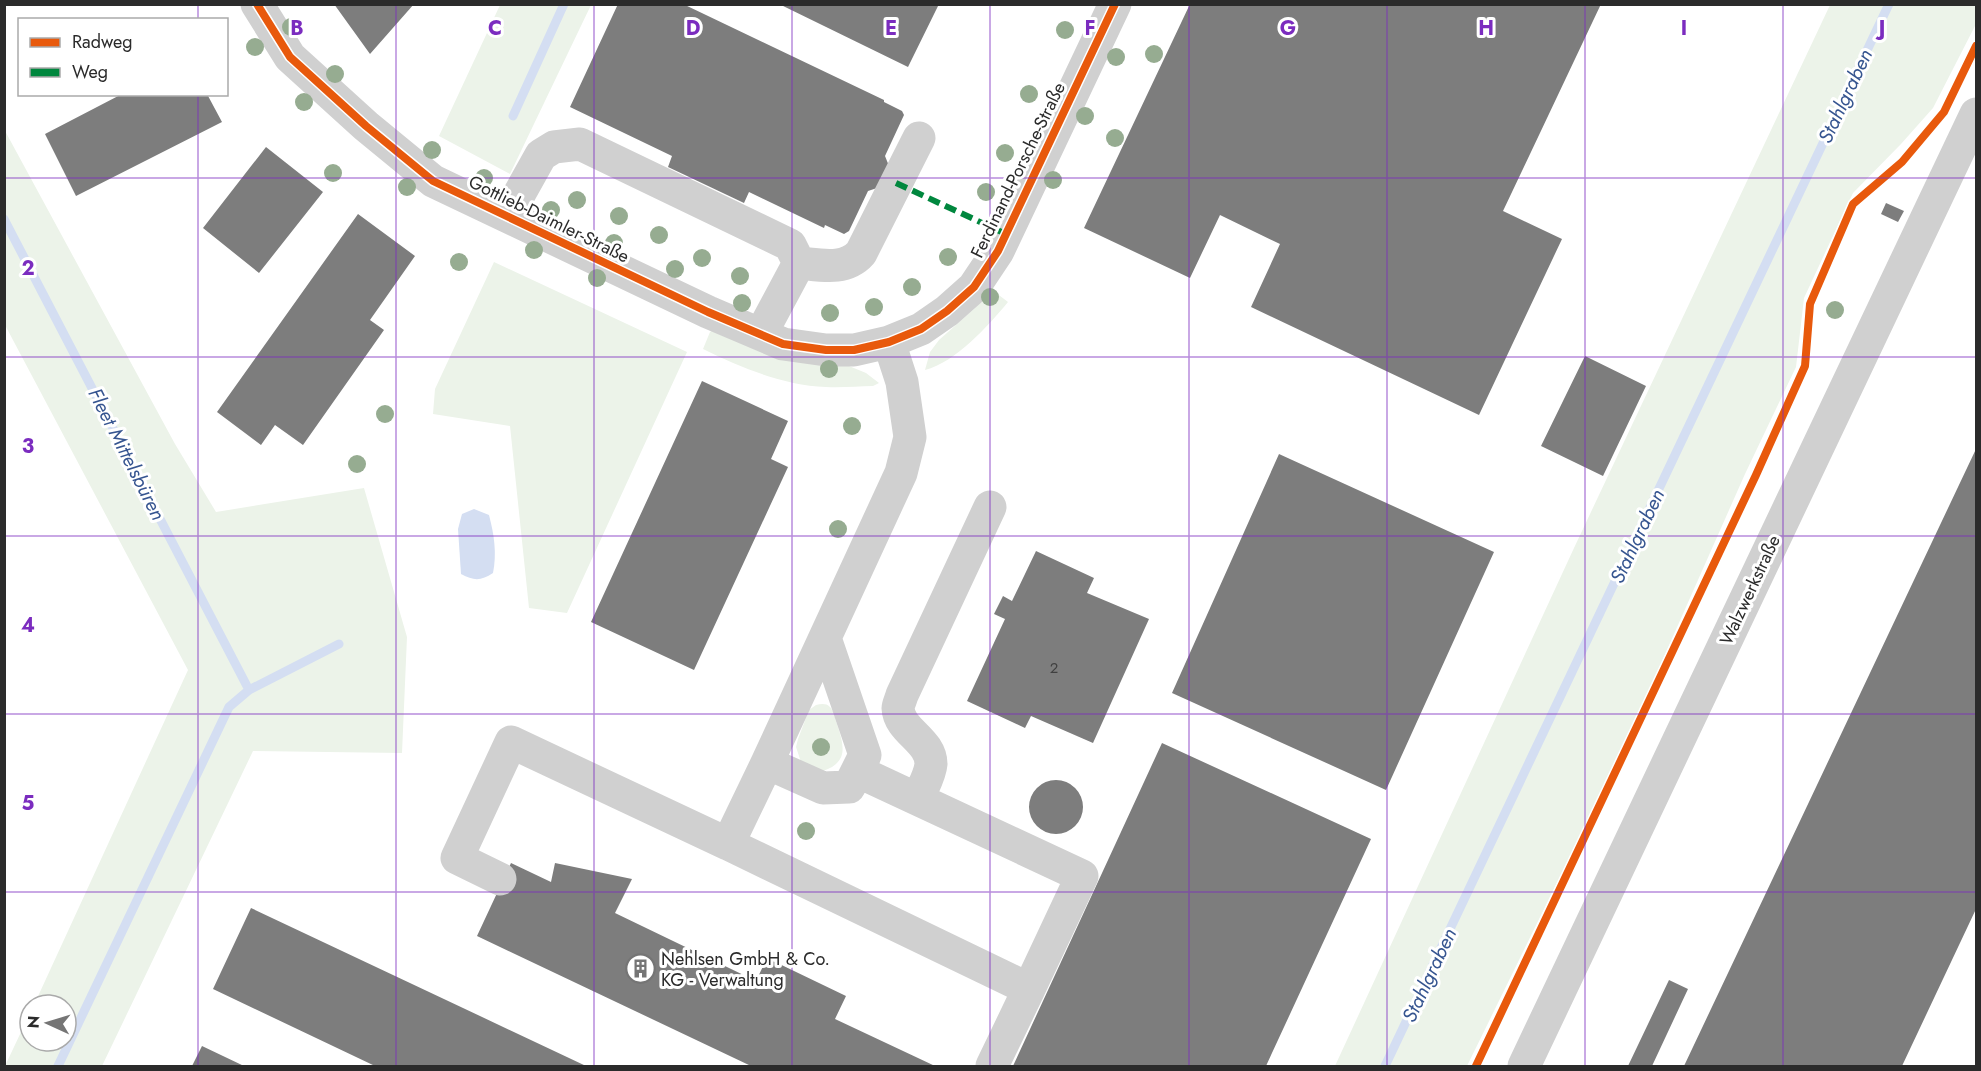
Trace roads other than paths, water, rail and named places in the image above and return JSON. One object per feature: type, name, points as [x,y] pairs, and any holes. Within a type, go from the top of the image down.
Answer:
[{"type":"street","name":"Gottlieb-Daimler-Straße","points":[[257,4],[290,57],[366,126],[433,181],[698,307],[783,344],[826,350],[854,350],[889,342]]},
{"type":"street","name":"Ferdinand-Porsche-Straße","points":[[889,342],[921,329],[947,311],[974,287],[999,251],[1115,4]]},
{"type":"street","name":"Walzwerkstraße","points":[[1524,1066],[1977,114]]},
{"type":"street","points":[[799,263],[841,265],[853,262],[861,253],[919,138]]},
{"type":"street","points":[[507,216],[541,155],[554,147],[580,144],[790,245],[799,263]]},
{"type":"street","points":[[761,334],[799,263]]},
{"type":"street","points":[[728,844],[902,473],[910,437],[902,382],[889,342]]},
{"type":"street","points":[[918,799],[931,762],[926,748],[903,720],[898,708],[990,507]]},
{"type":"street","points":[[767,763],[823,788],[849,787],[865,755],[825,638]]},
{"type":"street","points":[[500,879],[457,858],[511,742],[1029,989]]},
{"type":"street","points":[[857,771],[1082,876],[992,1066]]},
{"type":"water","points":[[474,509],[489,515],[495,551],[493,573],[485,578],[477,579],[461,574],[458,529],[462,514]]},
{"type":"waterway","name":"Fleet Mittelsbüren","points":[[513,116],[564,4]]},
{"type":"waterway","name":"Stahlgraben","points":[[1385,1066],[1889,4]]},
{"type":"waterway","name":"Fleet Mittelsbüren","points":[[4,219],[249,690]]},
{"type":"waterway","name":"Fleet Mittelsbüren","points":[[58,1066],[229,707],[249,690],[339,644]]},
{"type":"place","name":"Nehlsen GmbH & Co. KG - Verwaltung","points":[[640,969]]}]
